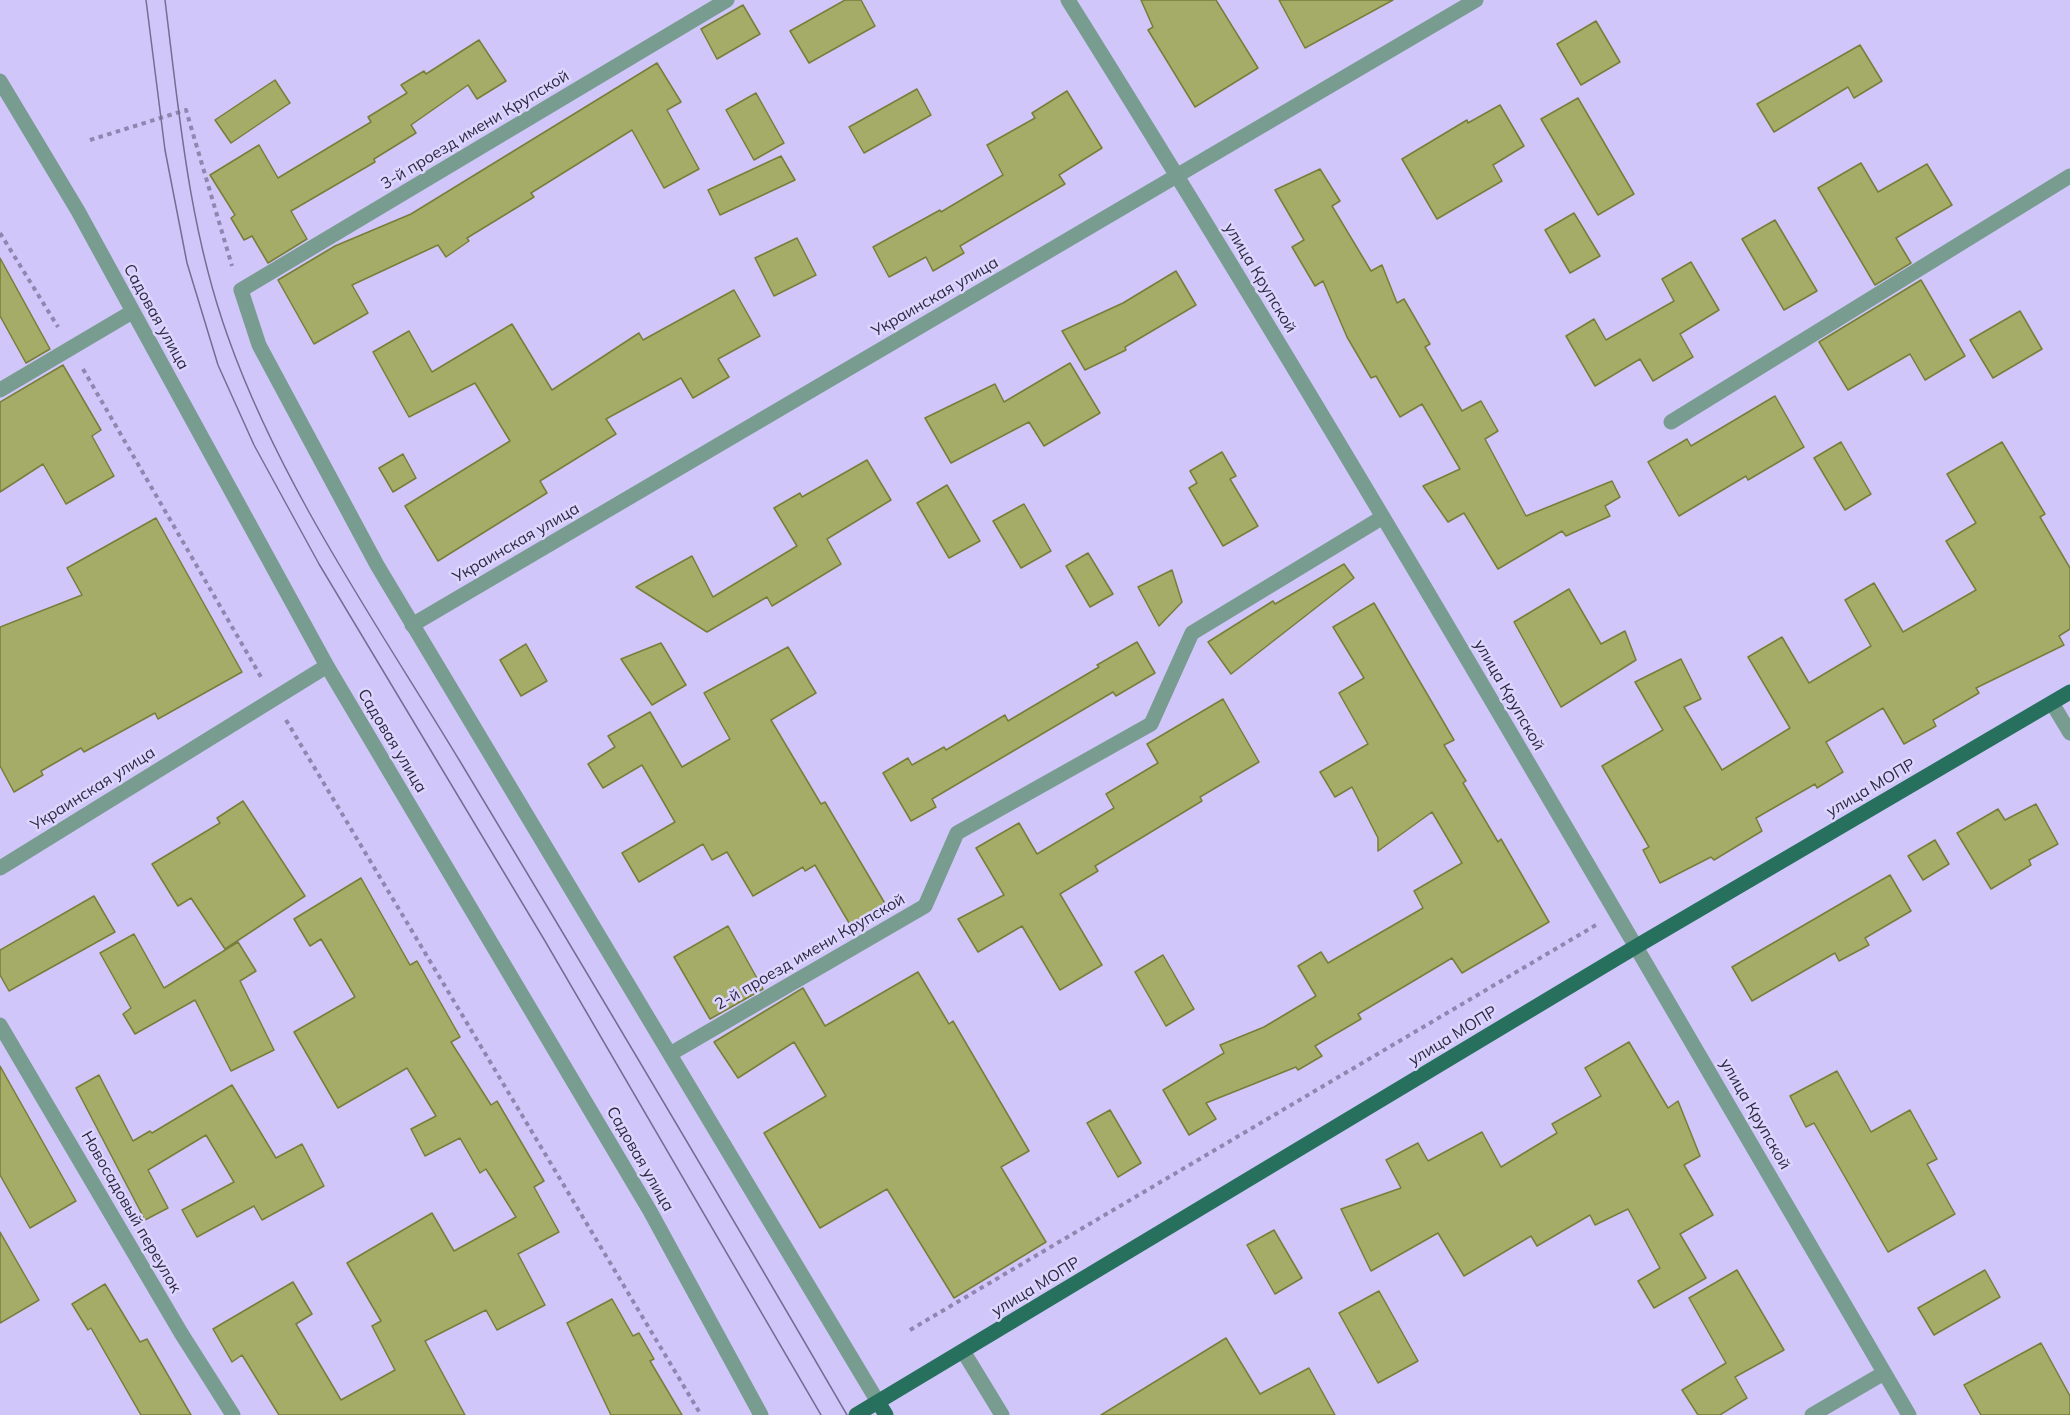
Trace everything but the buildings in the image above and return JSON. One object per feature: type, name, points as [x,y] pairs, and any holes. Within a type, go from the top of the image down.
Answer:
[{"type":"main road","name":"улица МОПР","points":[[856,1415],[882,1408],[963,1352],[1637,946],[2070,692]]},
{"type":"street","name":"3-й проезд имени Крупской","points":[[242,290],[727,0]]},
{"type":"street","name":"улица Крупской","points":[[1068,0],[1383,517],[1637,946],[1909,1415]]},
{"type":"street","name":"Украинская улица","points":[[412,625],[1476,0]]},
{"type":"street","name":"Садовая улица","points":[[0,81],[78,211],[327,666],[644,1200],[761,1415]]},
{"type":"street","points":[[1671,422],[2070,176]]},
{"type":"street","points":[[242,290],[259,345],[412,625],[882,1408]]},
{"type":"street","points":[[0,390],[132,312]]},
{"type":"street","name":"2-й проезд имени Крупской","points":[[670,1054],[926,906],[957,833],[1151,724],[1192,633],[1383,517]]},
{"type":"street","name":"Украинская улица","points":[[0,868],[327,666]]},
{"type":"street","points":[[2052,703],[2070,733]]},
{"type":"street","name":"Новосадовый переулок","points":[[0,1025],[175,1323],[233,1415]]},
{"type":"street","points":[[963,1352],[1002,1415]]},
{"type":"street","points":[[1812,1415],[1884,1373]]},
{"type":"path","points":[[90,140],[186,110],[226,252],[242,290]]},
{"type":"path","points":[[0,233],[71,348],[273,698],[701,1415]]},
{"type":"path","points":[[910,1330],[1616,912]]},
{"type":"tram line","points":[[146,0],[165,150],[187,263],[218,365],[254,445],[319,564],[545,941],[821,1415]]},
{"type":"tram line","points":[[165,0],[187,170],[204,255],[228,337],[275,448],[303,502],[365,608],[558,925],[847,1415]]}]
